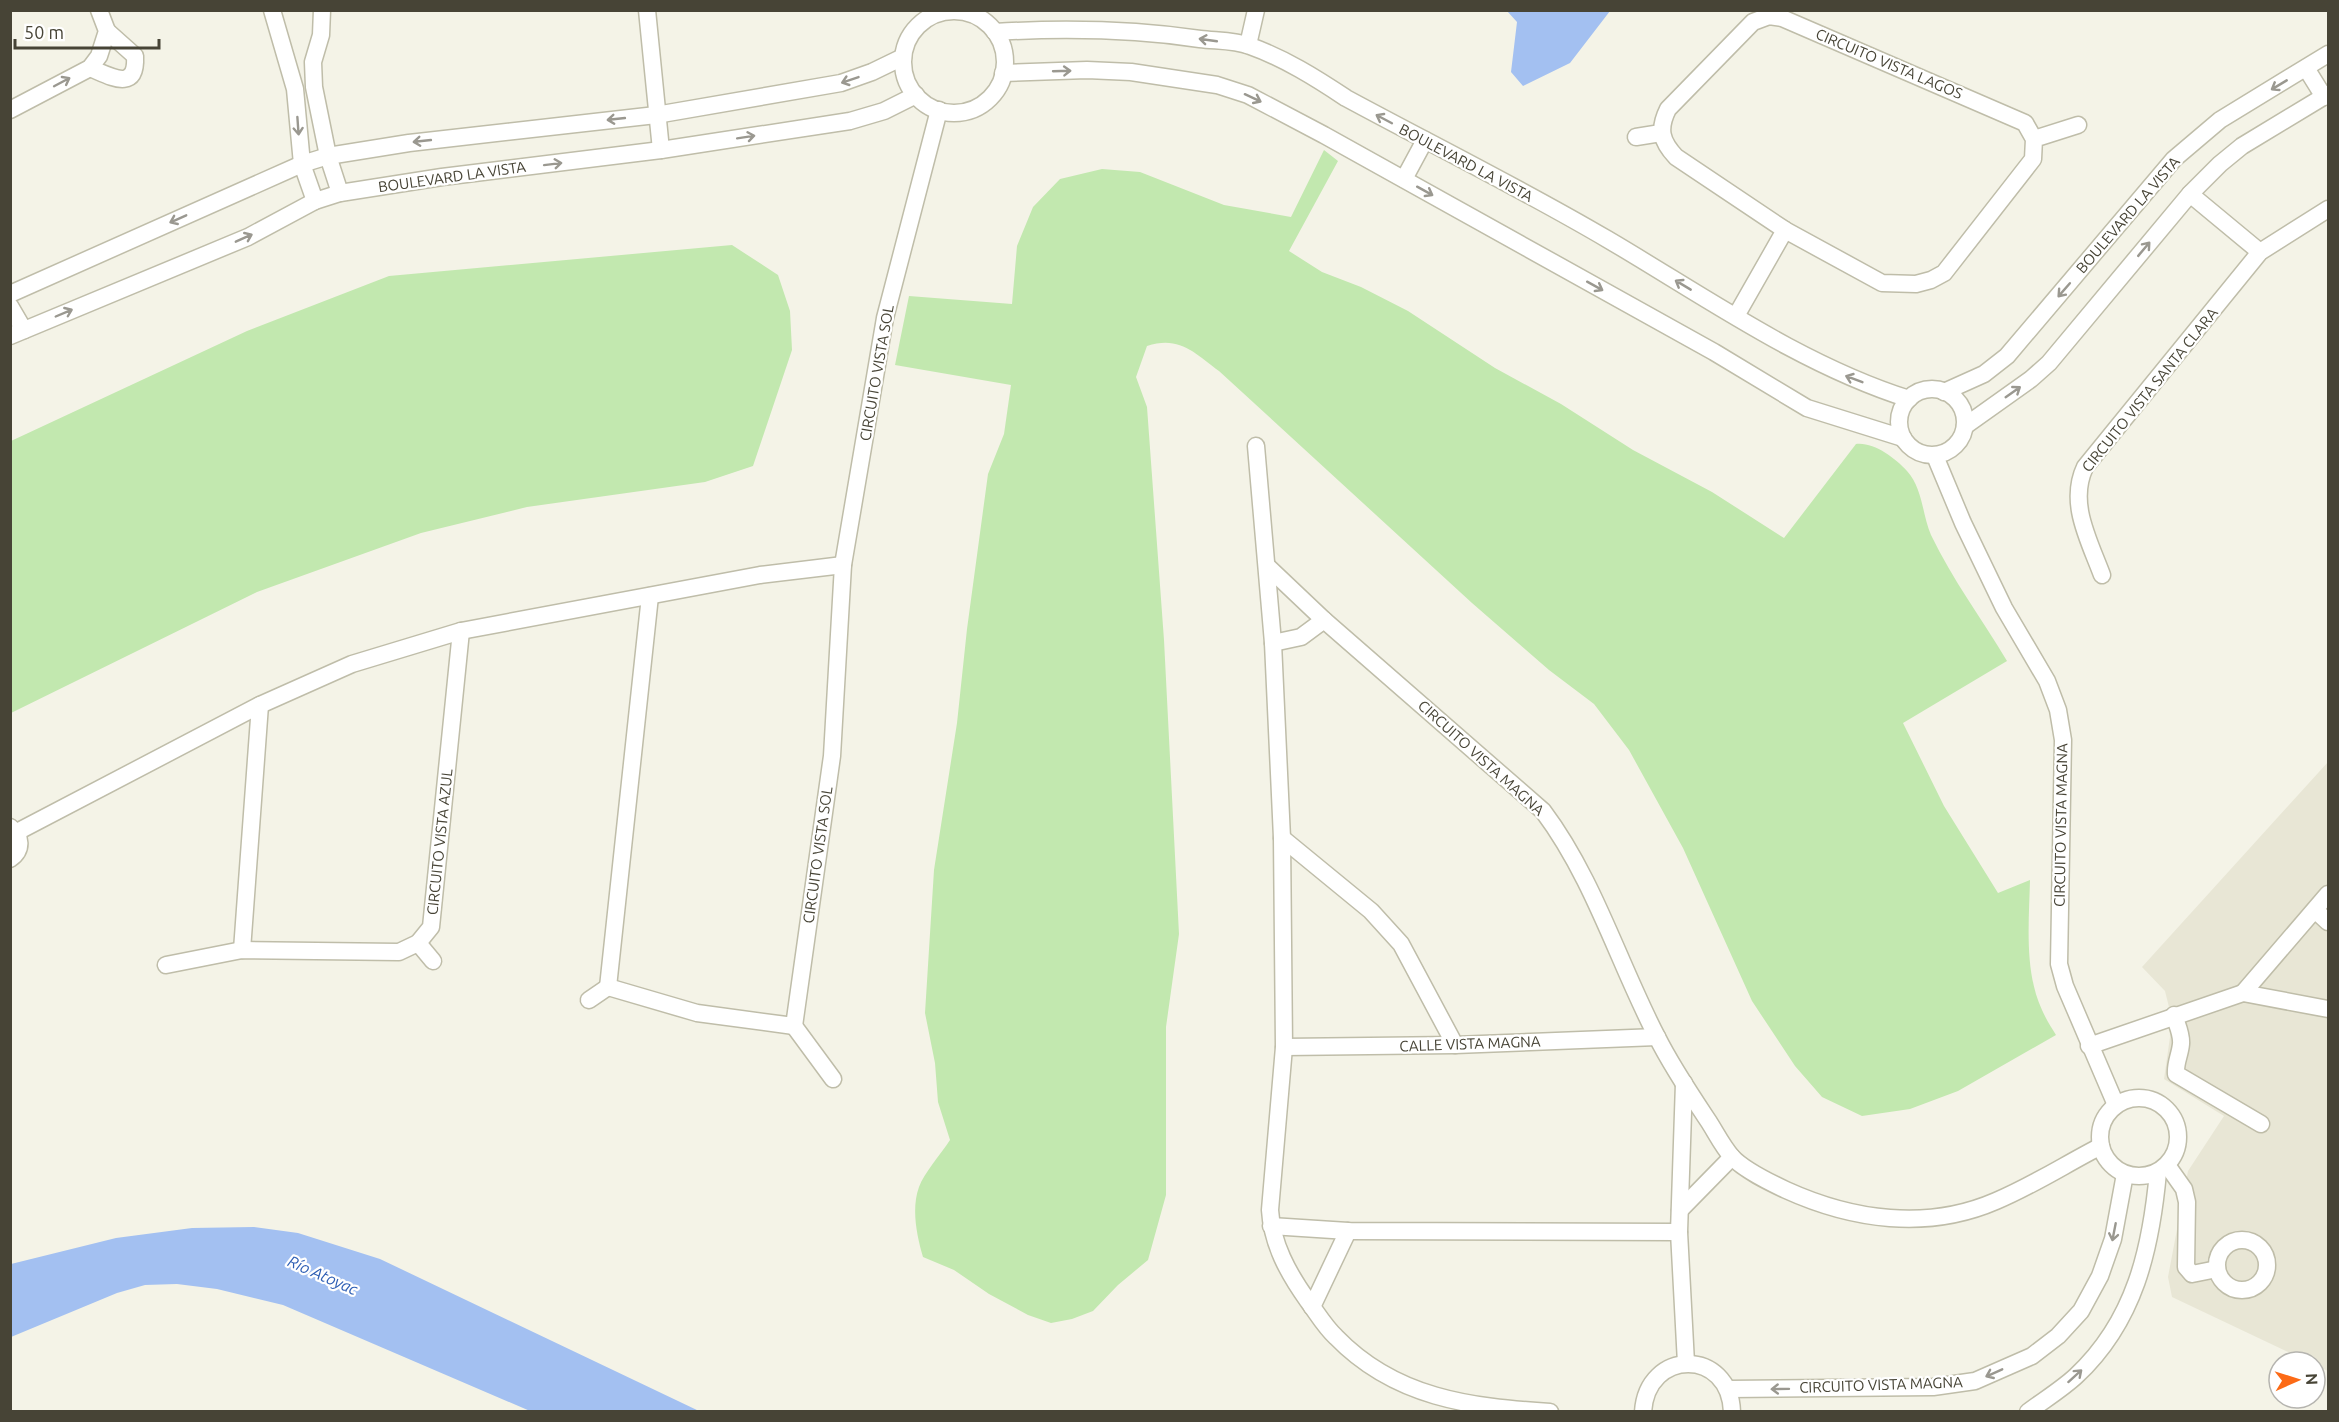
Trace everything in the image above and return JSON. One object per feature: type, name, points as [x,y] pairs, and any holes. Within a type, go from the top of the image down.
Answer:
[{"type":"street","points":[[90,68],[120,80],[127,79],[133,74],[136,66],[132,51],[107,31],[99,10]]},
{"type":"street","points":[[272,10],[295,88],[302,164],[315,201]]},
{"type":"street","points":[[322,10],[321,35],[313,62],[314,87],[328,156],[340,193]]},
{"type":"street","points":[[647,10],[661,150]]},
{"type":"street","points":[[1248,45],[1256,10]]},
{"type":"street","points":[[952,11],[969,12],[985,21],[995,32],[1002,45],[1005,59],[1004,74],[990,98],[979,106],[953,113],[930,107],[915,95],[906,77],[903,57],[912,34],[930,14],[952,11]]},
{"type":"street","name":"CIRCUITO VISTA LAGOS","points":[[1661,134],[1662,120],[1668,109],[1753,22],[1769,13],[2025,123],[2034,139]]},
{"type":"street","name":"BOULEVARD LA VISTA","points":[[995,32],[1039,29],[1106,30],[1170,34],[1248,45],[1314,77],[1346,98],[1605,238],[1736,316],[1843,375],[1909,399]]},
{"type":"street","points":[[10,110],[90,68],[99,56],[107,31]]},
{"type":"street","name":"BOULEVARD LA VISTA","points":[[1944,392],[1984,374],[2007,356],[2174,159],[2220,120],[2328,54]]},
{"type":"street","points":[[10,294],[302,164],[328,156],[409,143],[656,115],[841,83],[903,57]]},
{"type":"street","points":[[1965,426],[2031,379],[2049,363],[2190,194],[2242,146],[2326,96],[2306,68]]},
{"type":"street","points":[[1004,74],[1087,70],[1131,72],[1216,85],[1248,95],[1714,352],[1807,408],[1903,438],[1916,451],[1935,456],[1946,453],[1962,437],[1965,426],[1960,405],[1944,392],[1925,390],[1909,399],[1902,407],[1899,417],[1903,438]]},
{"type":"street","points":[[295,88],[314,87]]},
{"type":"street","name":"BOULEVARD LA VISTA","points":[[17,333],[248,237],[315,201],[340,193],[850,122],[884,111],[915,95]]},
{"type":"street","name":"CIRCUITO VISTA SOL","points":[[794,1026],[832,756],[843,565],[885,318],[939,110]]},
{"type":"street","points":[[1636,137],[1661,134],[1667,147],[1676,157],[1785,230],[1882,283],[1916,284],[1944,273],[2033,159],[2034,139],[2078,125]]},
{"type":"street","points":[[1404,179],[1425,140]]},
{"type":"street","points":[[2190,194],[2260,252]]},
{"type":"street","name":"CIRCUITO VISTA SANTA CLARA","points":[[2102,575],[2079,510],[2080,478],[2085,467],[2260,252],[2328,209]]},
{"type":"street","points":[[1736,316],[1785,230]]},
{"type":"street","points":[[10,306],[17,333]]},
{"type":"street","points":[[1256,446],[1273,643],[1282,838],[1284,1047],[1270,1210],[1271,1226],[1280,1255],[1295,1283],[1335,1337],[1358,1357],[1388,1377],[1417,1391],[1456,1403],[1550,1412]]},
{"type":"street","name":"CIRCUITO VISTA MAGNA","points":[[1935,456],[1973,544],[2004,608],[2047,681],[2058,710],[2063,740],[2059,964],[2065,986],[2089,1046],[2116,1105]]},
{"type":"street","points":[[10,859],[20,848],[20,840],[14,829],[260,705],[352,664],[461,631],[760,575],[843,565]]},
{"type":"street","name":"CIRCUITO VISTA MAGNA","points":[[1267,567],[1323,620],[1543,811],[1562,836],[1583,873],[1657,1037],[1732,1157],[1767,1181],[1809,1200],[1850,1214],[1914,1220],[1960,1213],[1996,1201],[2100,1146]]},
{"type":"street","points":[[589,1000],[608,987],[650,596]]},
{"type":"street","points":[[1273,643],[1301,637],[1323,620]]},
{"type":"street","name":"CIRCUITO VISTA AZUL","points":[[418,943],[431,927],[461,631]]},
{"type":"street","points":[[242,950],[260,705]]},
{"type":"street","points":[[1282,838],[1371,911],[1401,944],[1455,1045]]},
{"type":"street","points":[[2243,993],[2328,894]]},
{"type":"street","points":[[2315,910],[2328,922]]},
{"type":"street","points":[[166,965],[242,950],[399,952],[418,943],[433,961]]},
{"type":"street","points":[[608,987],[697,1013],[794,1026],[832,1079]]},
{"type":"street","points":[[2089,1046],[2243,993],[2328,1009]]},
{"type":"street","points":[[2174,1016],[2181,1036],[2176,1074],[2261,1124]]},
{"type":"street","name":"CALLE VISTA MAGNA","points":[[1284,1047],[1455,1045],[1657,1037]]},
{"type":"street","points":[[1684,1083],[1679,1232],[1686,1363]]},
{"type":"street","points":[[2028,1412],[2076,1377],[2104,1345],[2125,1312],[2141,1272],[2163,1169],[2174,1156],[2178,1144],[2178,1130],[2174,1118],[2165,1107],[2154,1100],[2141,1097],[2127,1099],[2116,1105],[2102,1123],[2100,1134],[2100,1146],[2109,1163],[2125,1174],[2136,1177],[2163,1169]]},
{"type":"street","points":[[1680,1210],[1732,1157]]},
{"type":"street","points":[[2163,1169],[2184,1189],[2187,1202],[2186,1267],[2188,1272],[2192,1274],[2217,1269]]},
{"type":"street","name":"CIRCUITO VISTA MAGNA","points":[[1728,1389],[1933,1387],[1975,1382],[2032,1356],[2058,1336],[2081,1311],[2100,1276],[2113,1239],[2125,1174]]},
{"type":"street","points":[[1271,1226],[1348,1231],[1679,1232]]},
{"type":"street","points":[[1312,1307],[1348,1231]]},
{"type":"street","points":[[1643,1412],[1644,1398],[1650,1384],[1659,1374],[1672,1366],[1686,1363],[1711,1370],[1721,1378],[1728,1389],[1732,1412]]},
{"type":"shaded area","points":[[2328,762],[2328,1371],[2327,1350],[2284,1350],[2172,1297],[2168,1277],[2188,1171],[2224,1116],[2164,1079],[2170,1037],[2169,1007],[2165,991],[2142,967]]},
{"type":"green space","points":[[1324,150],[1338,161],[1289,251],[1322,272],[1361,287],[1408,311],[1495,368],[1561,404],[1633,450],[1712,492],[1784,538],[1856,444],[1877,448],[1897,461],[1907,471],[1916,486],[1928,527],[1939,551],[2007,661],[1903,723],[1944,806],[1998,893],[2030,880],[2029,946],[2032,979],[2042,1010],[2056,1035],[1958,1091],[1910,1109],[1862,1116],[1822,1097],[1795,1066],[1752,1001],[1683,848],[1629,750],[1594,704],[1549,670],[1472,603],[1219,371],[1194,352],[1178,344],[1158,343],[1147,346],[1136,377],[1147,407],[1164,640],[1179,934],[1166,1027],[1166,1195],[1148,1260],[1118,1285],[1093,1311],[1072,1319],[1051,1323],[1028,1315],[989,1294],[954,1270],[923,1257],[917,1231],[915,1204],[919,1187],[950,1140],[938,1102],[935,1063],[925,1013],[934,870],[957,723],[988,474],[1004,434],[1011,385],[895,365],[909,296],[1012,304],[1017,246],[1033,207],[1060,179],[1102,169],[1140,172],[1224,205],[1291,217]]},
{"type":"green space","points":[[732,245],[778,275],[790,311],[792,350],[753,466],[705,482],[527,507],[421,533],[257,592],[11,713],[11,441],[247,331],[389,276]]},
{"type":"water","points":[[1507,11],[1610,11],[1570,63],[1523,86],[1511,72],[1517,22]]},
{"type":"water","name":"Río Atoyac","points":[[254,1227],[298,1233],[380,1259],[699,1411],[530,1411],[283,1305],[217,1289],[177,1284],[145,1285],[117,1293],[11,1337],[11,1264],[116,1238],[192,1228]]}]
